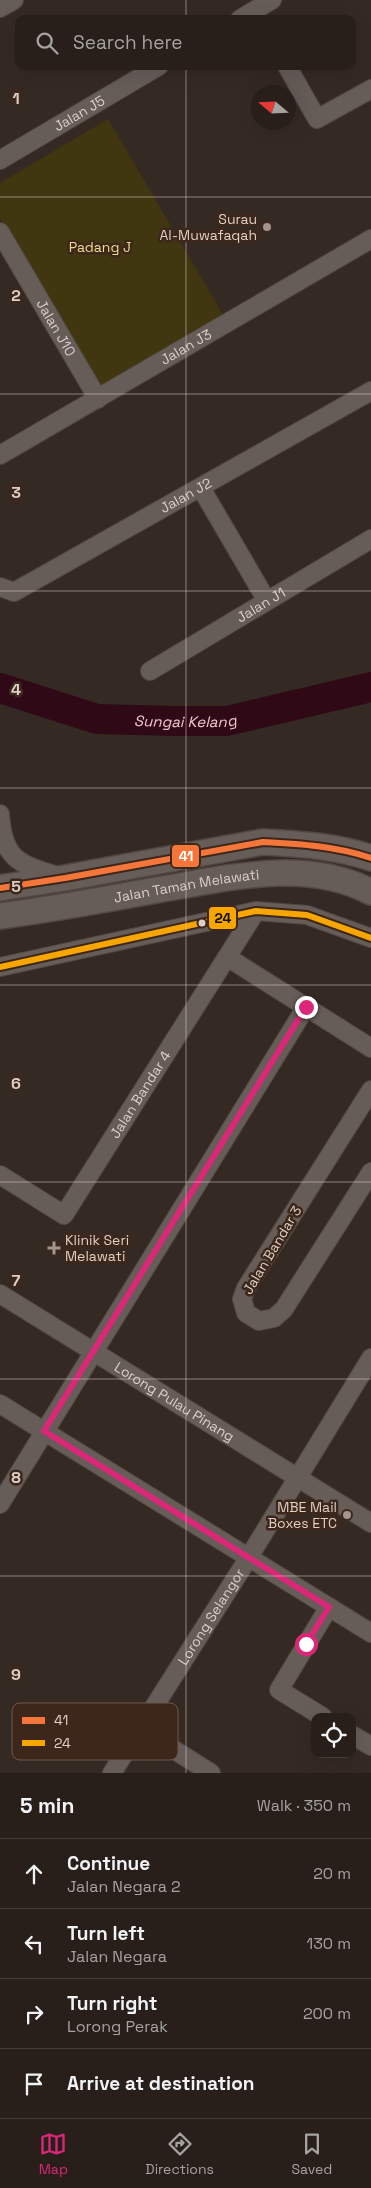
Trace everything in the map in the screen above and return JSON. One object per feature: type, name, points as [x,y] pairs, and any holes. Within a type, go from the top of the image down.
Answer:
[{"type":"main road","name":"Jalan Taman Melawati","points":[[0,888],[263,842],[295,843],[347,850],[371,858]]},
{"type":"main road","name":"Jalan Taman Melawati","points":[[0,916],[243,875],[295,872],[341,880],[371,892]]},
{"type":"main road","points":[[0,896],[13,908],[28,912]]},
{"type":"street","points":[[0,8],[14,0]]},
{"type":"street","points":[[258,14],[272,0]]},
{"type":"street","name":"Jalan J5","points":[[0,160],[152,70]]},
{"type":"street","points":[[289,70],[317,119],[371,89]]},
{"type":"street","name":"Jalan J10","points":[[0,232],[98,398]]},
{"type":"street","name":"Jalan J3","points":[[0,455],[371,239]]},
{"type":"street","name":"Jalan J2","points":[[0,587],[14,592],[371,391]]},
{"type":"street","points":[[201,488],[267,601]]},
{"type":"street","name":"Jalan J1","points":[[150,671],[371,539]]},
{"type":"street","points":[[0,814],[3,839],[15,859],[34,869],[65,878]]},
{"type":"street","points":[[0,967],[256,912],[307,916],[371,938]]},
{"type":"street","name":"Jalan Bandar 4","points":[[0,1175],[64,1214],[256,912]]},
{"type":"street","points":[[227,957],[371,1048]]},
{"type":"street","points":[[0,1504],[306,1007]]},
{"type":"street","name":"Jalan Bandar 3","points":[[371,1090],[246,1288],[242,1299],[246,1313],[259,1321],[274,1318],[284,1309],[371,1172]]},
{"type":"street","name":"Lorong Pulau Pinang","points":[[0,1294],[371,1523]]},
{"type":"street","name":"Lorong Selangor","points":[[157,1703],[249,1558],[371,1358]]},
{"type":"street","points":[[0,1404],[371,1633]]},
{"type":"street","points":[[316,1713],[278,1690],[329,1607]]},
{"type":"street","points":[[356,1737],[371,1746]]},
{"type":"street","points":[[178,1753],[211,1773]]},
{"type":"street","name":"Lorong Selangor","points":[[112,1773],[120,1760]]},
{"type":"green space","name":"Padang J","points":[[108,119],[225,318],[102,392],[0,218],[0,183]]},
{"type":"waterway","name":"Sungai Kelang","points":[[0,688],[97,719],[227,721],[371,687]]},
{"type":"transit line","name":"41","points":[[0,888],[263,842],[331,848],[371,858]]},
{"type":"transit line","name":"24","points":[[0,967],[256,911],[307,915],[371,938]]},
{"type":"place","name":"Surau Al-Muwafaqah","points":[[267,227]]},
{"type":"place","name":"Klinik Seri Melawati","points":[[54,1248]]},
{"type":"place","name":"MBE Mail Boxes ETC","points":[[347,1515]]},
{"type":"route","points":[[306,1007],[44,1431],[329,1607],[306,1644]]}]
